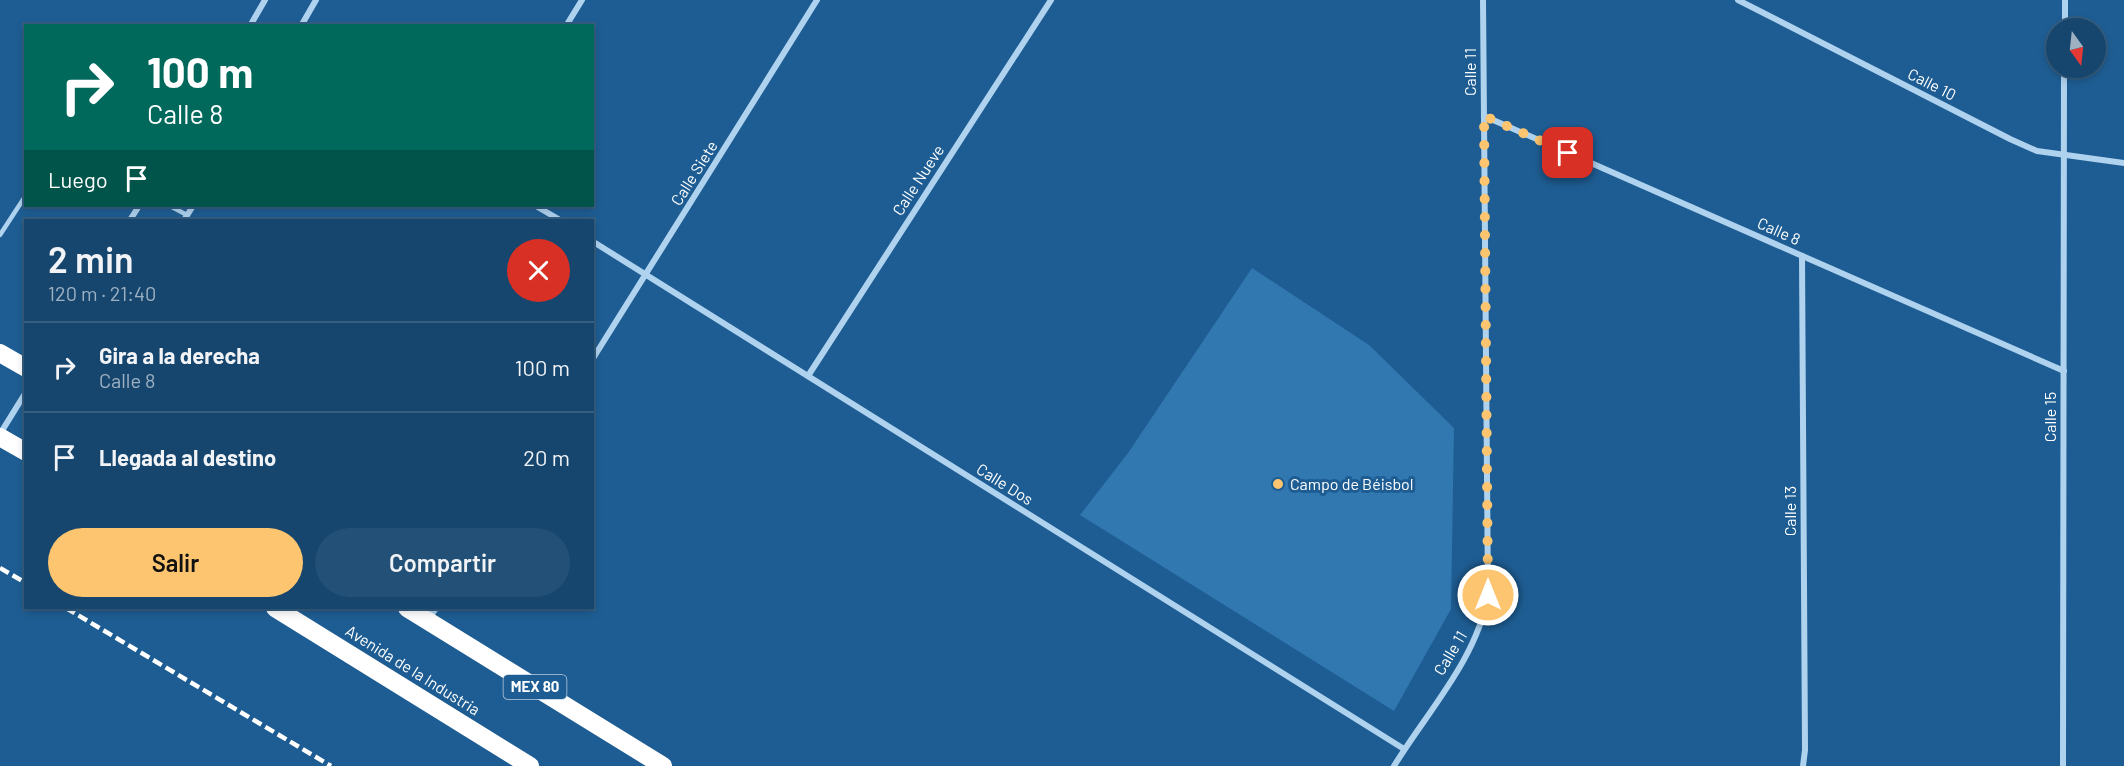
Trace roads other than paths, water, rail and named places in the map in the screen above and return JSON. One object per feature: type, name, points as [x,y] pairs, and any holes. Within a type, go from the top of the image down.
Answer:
[{"type":"highway","points":[[0,352],[24,367]]},
{"type":"highway","points":[[0,435],[24,451]]},
{"type":"highway","name":"Avenida de la Industria","points":[[277,609],[527,765]]},
{"type":"highway","name":"MEX 80","points":[[411,609],[432,614],[663,766]]},
{"type":"street","points":[[251,24],[265,0]]},
{"type":"street","points":[[302,24],[316,0]]},
{"type":"street","points":[[567,24],[582,0]]},
{"type":"street","name":"Calle Siete","points":[[594,357],[817,0]]},
{"type":"street","name":"Calle Nueve","points":[[808,376],[1051,0]]},
{"type":"street","name":"Calle 11","points":[[1394,766],[1471,647],[1483,621],[1488,595],[1483,0]]},
{"type":"street","name":"Calle 10","points":[[1738,0],[2037,151],[2124,163]]},
{"type":"street","points":[[2065,0],[2065,18]]},
{"type":"street","name":"Calle 15","points":[[2063,766],[2064,78]]},
{"type":"street","name":"Calle 8","points":[[1484,116],[2064,371]]},
{"type":"street","points":[[538,207],[558,219]]},
{"type":"street","name":"Calle Dos","points":[[594,242],[1404,749]]},
{"type":"street","name":"Calle 13","points":[[1802,256],[1805,738],[1803,766]]},
{"type":"street","points":[[0,435],[24,395]]},
{"type":"lane","points":[[0,235],[24,198]]},
{"type":"lane","points":[[171,207],[185,218]]},
{"type":"railway","points":[[0,568],[24,582]]},
{"type":"railway","points":[[68,609],[331,766]]},
{"type":"place","name":"Campo de Béisbol","points":[[1278,484]]}]
